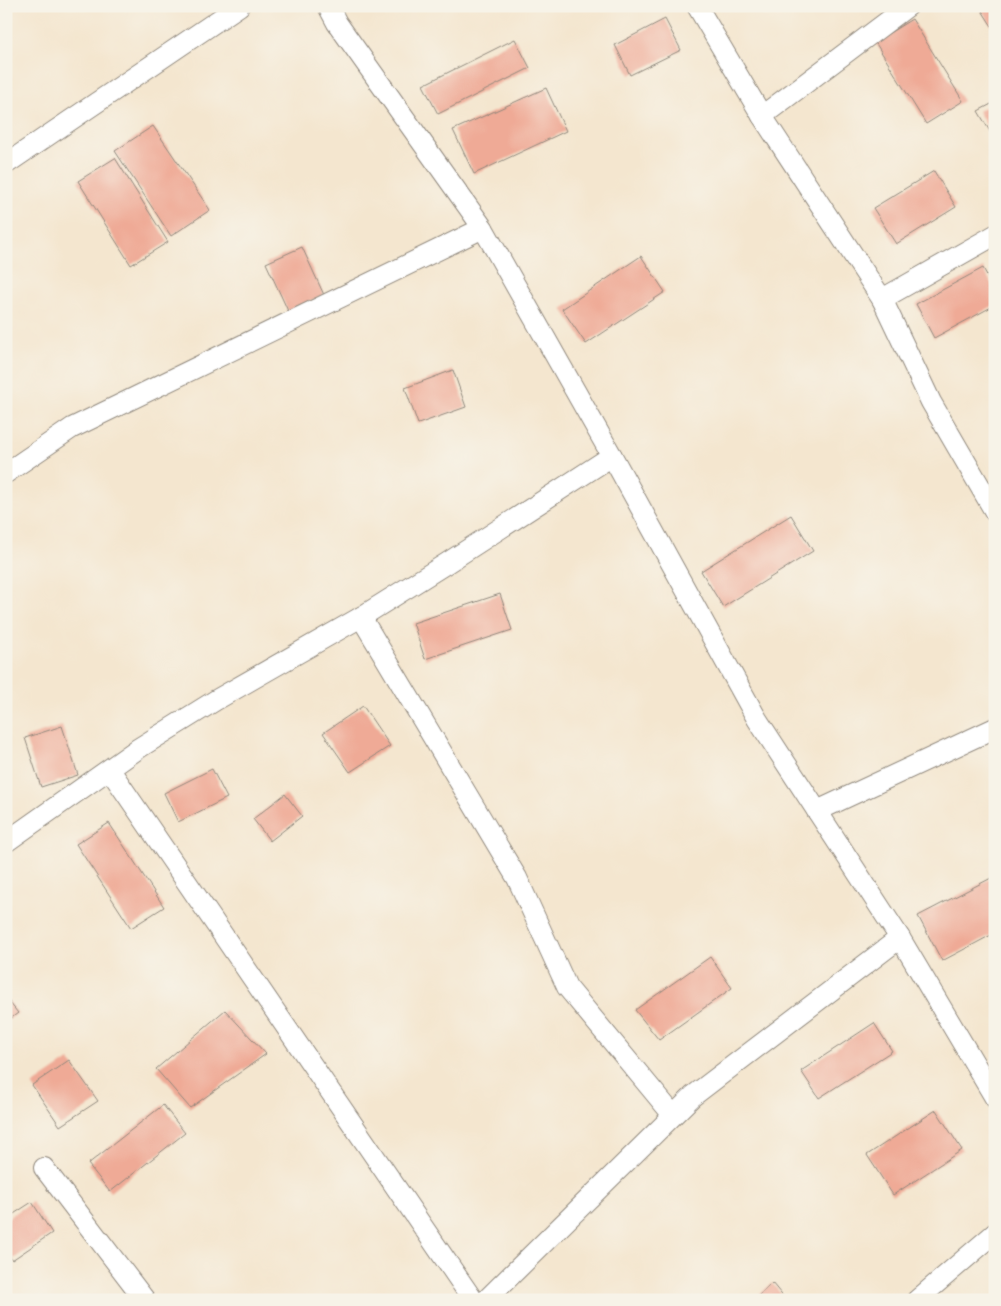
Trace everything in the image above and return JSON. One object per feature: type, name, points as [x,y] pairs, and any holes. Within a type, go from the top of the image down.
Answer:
[{"type":"street","points":[[6,164],[239,6]]},
{"type":"street","points":[[328,6],[337,23],[483,228],[612,456],[757,719],[900,938],[995,1098]]},
{"type":"street","points":[[697,6],[762,116],[882,299],[931,402],[995,512]]},
{"type":"street","points":[[762,116],[908,6]]},
{"type":"street","points":[[6,473],[72,428],[483,228]]},
{"type":"street","points":[[882,299],[995,235]]},
{"type":"street","points":[[6,842],[139,748],[216,700],[362,616],[612,456]]},
{"type":"street","points":[[362,616],[518,878],[567,987],[673,1115]]},
{"type":"street","points":[[817,811],[995,728]]},
{"type":"street","points":[[110,770],[474,1300]]},
{"type":"street","points":[[486,1300],[693,1096],[900,938]]},
{"type":"street","points":[[44,1168],[145,1300]]},
{"type":"street","points":[[917,1300],[995,1233]]},
{"type":"building","points":[[979,6],[995,6],[995,31]]},
{"type":"building","points":[[665,19],[681,50],[630,75],[615,45]]},
{"type":"building","points":[[912,19],[963,101],[926,124],[875,42]]},
{"type":"building","points":[[515,39],[530,68],[438,114],[423,85]]},
{"type":"building","points":[[546,88],[566,131],[474,174],[453,130]]},
{"type":"building","points":[[995,102],[995,140],[978,111]]},
{"type":"building","points":[[153,126],[210,210],[171,236],[115,151]]},
{"type":"building","points":[[115,158],[168,242],[131,265],[78,181]]},
{"type":"building","points":[[934,171],[956,207],[896,244],[873,208]]},
{"type":"building","points":[[302,247],[324,295],[288,311],[266,263]]},
{"type":"building","points":[[641,256],[665,292],[586,344],[562,309]]},
{"type":"building","points":[[983,268],[995,290],[995,305],[934,338],[916,304]]},
{"type":"building","points":[[453,370],[466,407],[418,424],[405,388]]},
{"type":"building","points":[[791,515],[813,551],[723,607],[701,571]]},
{"type":"building","points":[[500,594],[512,630],[425,659],[413,623]]},
{"type":"building","points":[[363,706],[390,746],[350,772],[323,733]]},
{"type":"building","points":[[62,726],[78,775],[41,787],[25,738]]},
{"type":"building","points":[[212,769],[227,798],[178,822],[164,793]]},
{"type":"building","points":[[285,794],[302,816],[270,841],[253,819]]},
{"type":"building","points":[[109,823],[164,907],[131,928],[76,844]]},
{"type":"building","points":[[995,876],[995,933],[942,961],[918,916]]},
{"type":"building","points":[[710,957],[732,988],[659,1040],[635,1010]]},
{"type":"building","points":[[6,998],[18,1013],[6,1022]]},
{"type":"building","points":[[225,1010],[266,1054],[190,1108],[156,1069]]},
{"type":"building","points":[[874,1023],[892,1051],[819,1098],[801,1071]]},
{"type":"building","points":[[69,1060],[98,1101],[60,1126],[32,1085]]},
{"type":"building","points":[[163,1105],[185,1133],[110,1192],[88,1164]]},
{"type":"building","points":[[936,1110],[962,1150],[893,1195],[867,1155]]},
{"type":"building","points":[[32,1202],[52,1233],[12,1260],[6,1251],[6,1219]]},
{"type":"building","points":[[772,1283],[786,1300],[754,1300]]}]
